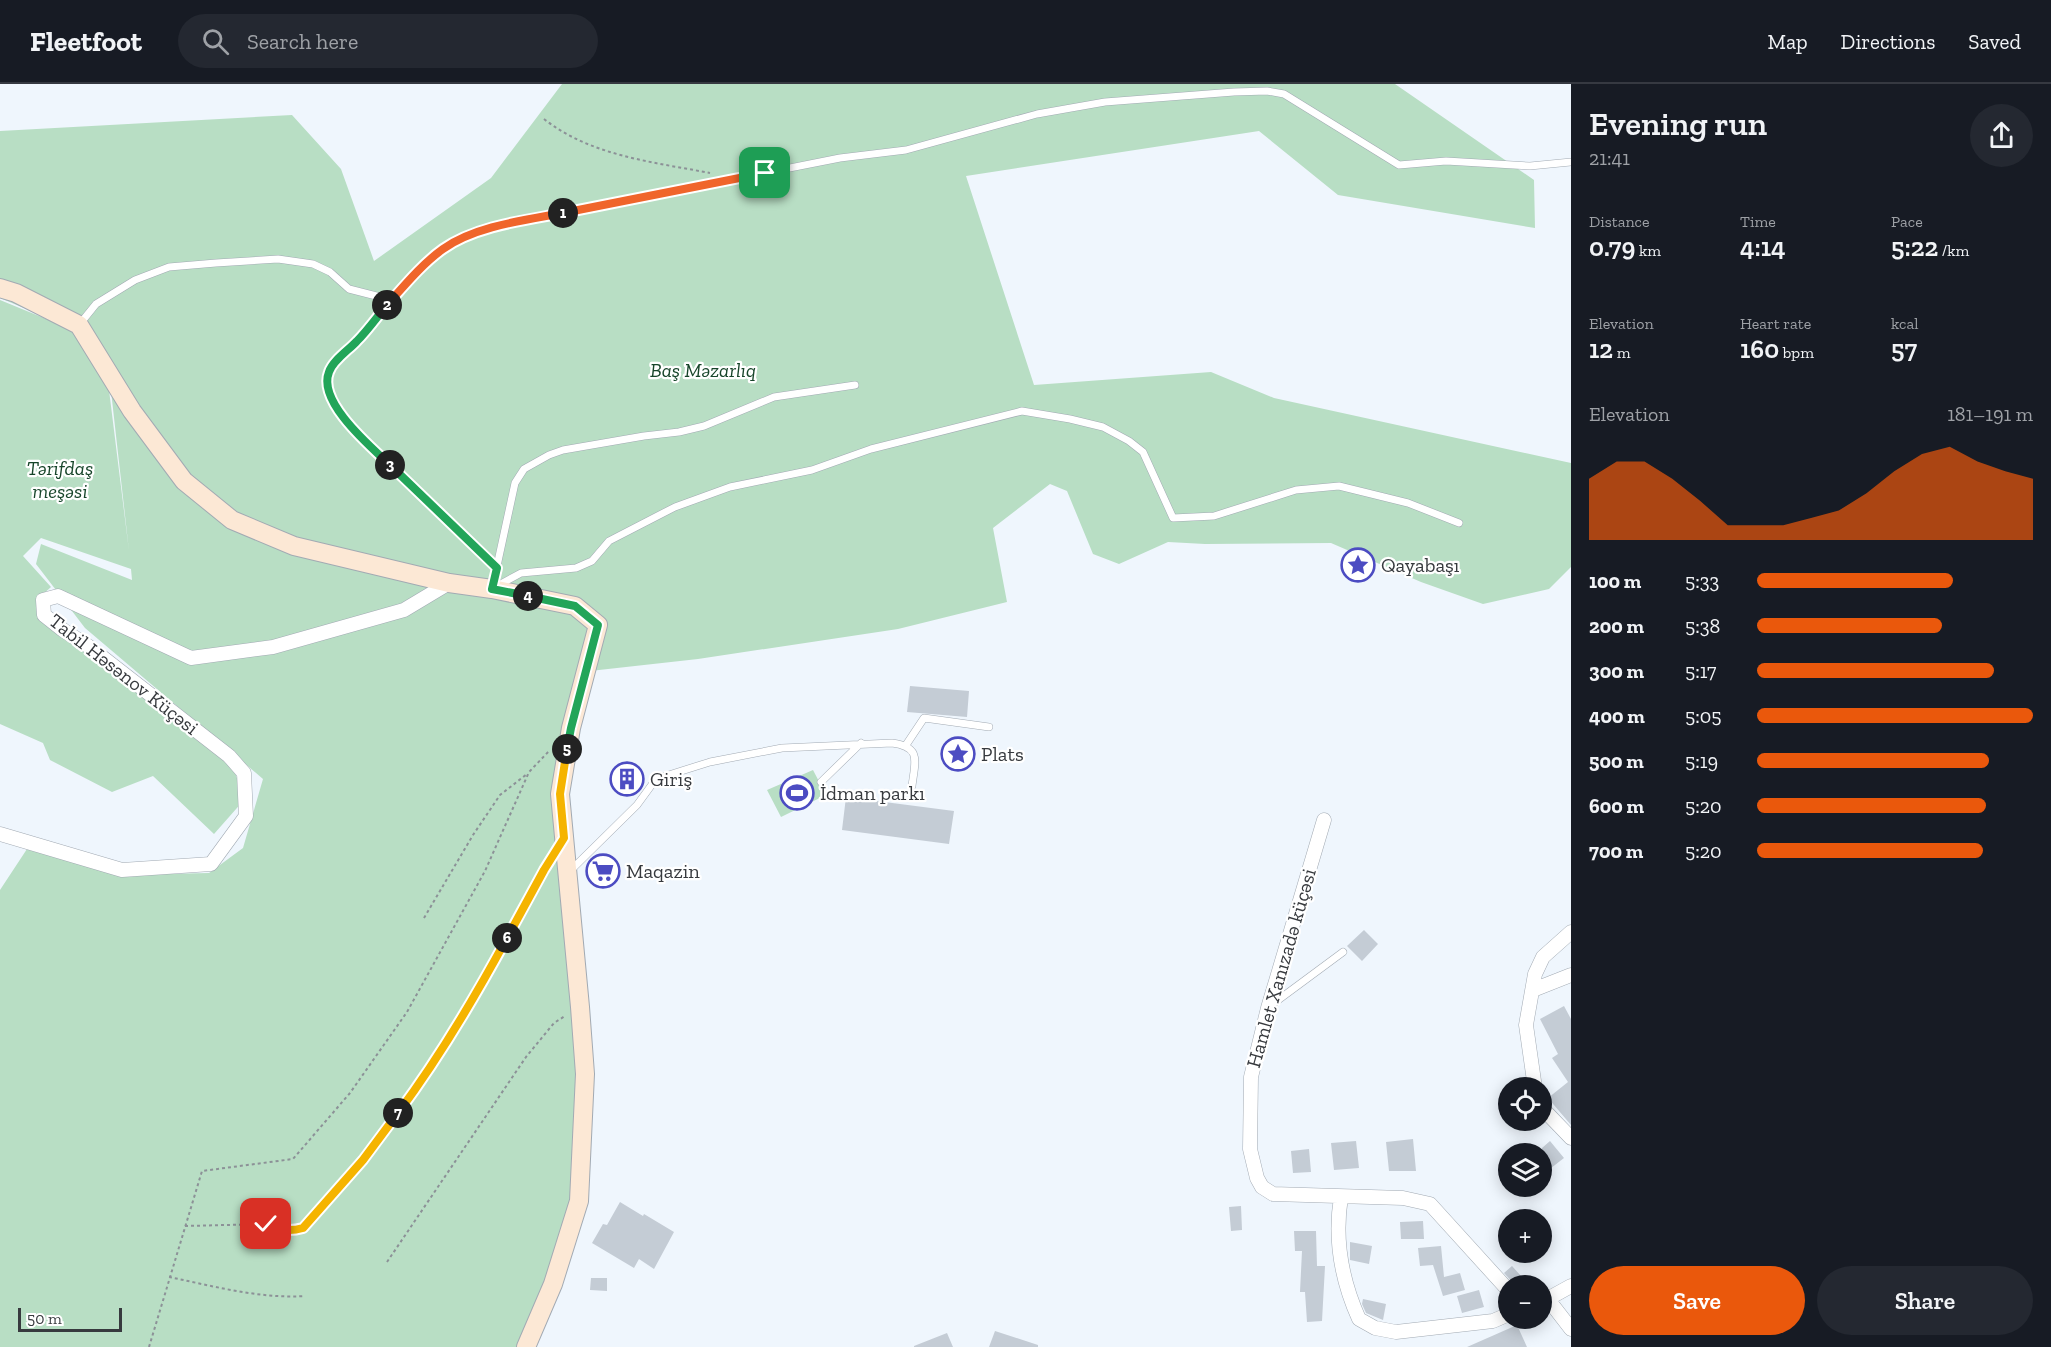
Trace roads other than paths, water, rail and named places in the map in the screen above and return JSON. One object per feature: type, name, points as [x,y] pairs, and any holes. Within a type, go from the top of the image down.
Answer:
[{"type":"street","points":[[0,288],[16,293],[79,325],[132,411],[184,481],[232,520],[294,546],[449,583],[492,589],[575,606],[598,625],[571,728],[560,794],[585,1074],[579,1201],[553,1284],[526,1347]]},
{"type":"street","name":"Tabil Həsənov Küçəsi","points":[[0,834],[122,870],[211,864],[246,816],[244,773],[229,756],[88,646],[44,615],[43,600],[58,596],[191,658],[273,646],[404,610],[449,583]]},
{"type":"street","name":"Hamlet Xanızadə küçəsi","points":[[1324,820],[1268,1008],[1251,1077],[1250,1149],[1257,1178],[1262,1187],[1273,1194],[1403,1198],[1430,1204],[1498,1279]]},
{"type":"street","points":[[1533,1077],[1526,1026],[1535,974],[1543,957],[1571,932]]},
{"type":"street","points":[[1533,990],[1571,975]]},
{"type":"street","points":[[1552,1118],[1571,1138]]},
{"type":"street","points":[[1341,1197],[1337,1243],[1343,1273],[1359,1319],[1376,1328],[1396,1332],[1498,1319]]},
{"type":"street","points":[[1552,1296],[1571,1286]]},
{"type":"street","points":[[1552,1306],[1571,1329]]},
{"type":"lane","points":[[497,568],[347,422],[328,389],[327,377],[329,369],[358,341],[392,300],[444,249],[470,235],[512,223],[840,158],[906,150],[1037,114],[1105,102],[1267,91],[1284,94],[1399,165],[1446,161],[1530,166],[1571,162]]},
{"type":"lane","points":[[79,325],[96,304],[135,280],[169,267],[216,263],[279,259],[313,264],[330,272],[350,289],[392,300]]},
{"type":"lane","points":[[492,589],[515,483],[524,469],[549,455],[704,426],[774,397],[855,385]]},
{"type":"lane","points":[[492,589],[521,573],[576,568],[592,561],[609,541],[675,507],[730,487],[812,470],[871,449],[1022,411],[1103,427],[1129,441],[1143,452],[1173,518],[1214,516],[1296,490],[1339,486],[1408,503],[1459,523]]},
{"type":"lane","points":[[906,745],[924,718],[989,727]]},
{"type":"lane","points":[[821,782],[861,743]]},
{"type":"lane","points":[[568,874],[637,805],[656,779],[710,762],[782,748],[861,743],[906,745],[912,749],[915,759],[912,786]]},
{"type":"lane","points":[[1268,1008],[1343,952]]},
{"type":"place","name":"Qayabaşı","points":[[1358,565]]},
{"type":"place","name":"Plats","points":[[958,754]]},
{"type":"place","name":"Giriş","points":[[627,779]]},
{"type":"place","name":"İdman parkı","points":[[797,793]]},
{"type":"place","name":"Maqazin","points":[[603,871]]},
{"type":"park label","name":"Baş Məzarlıq","points":[[703,370]]},
{"type":"park label","name":"Tərifdaş meşəsi","points":[[60,480]]}]
